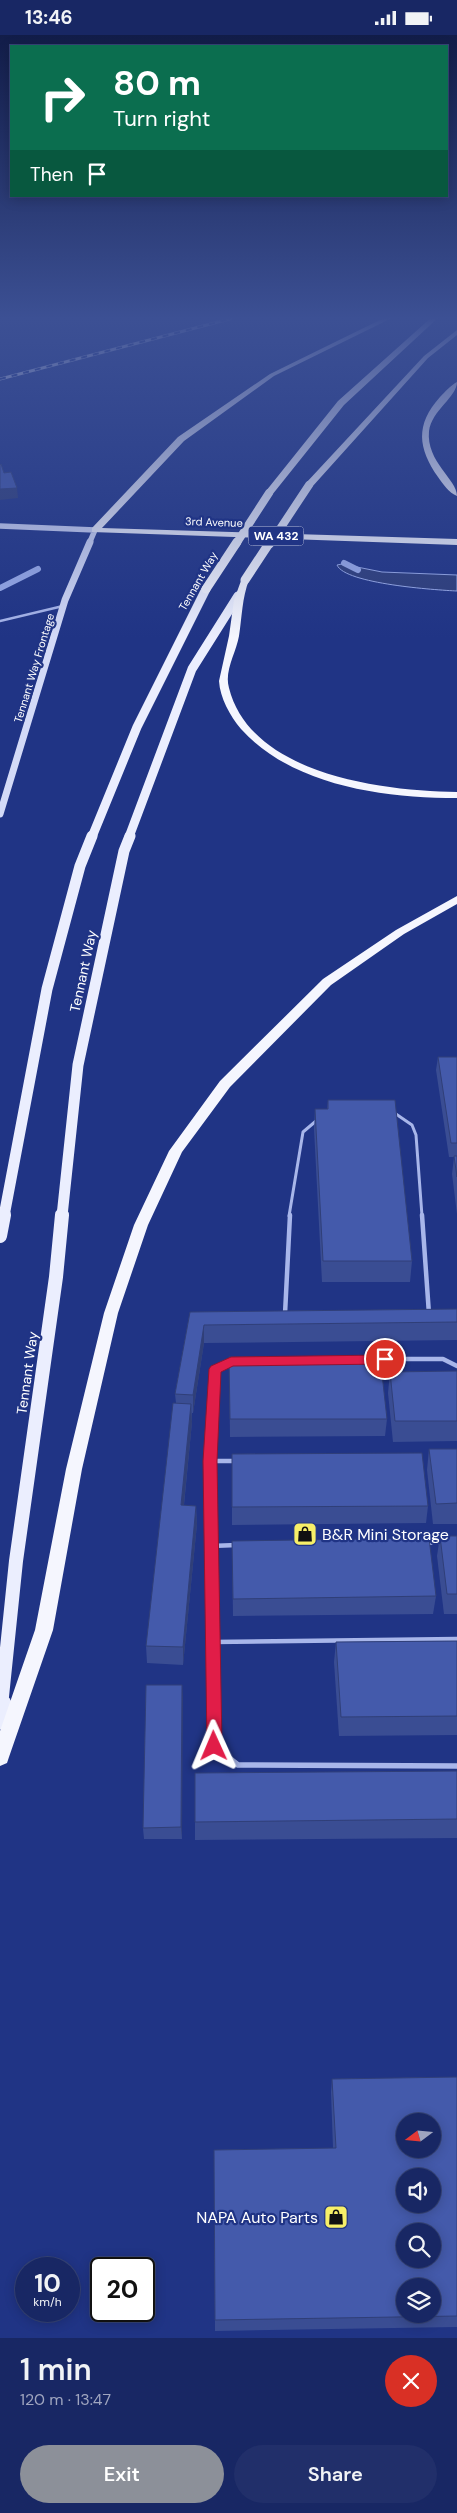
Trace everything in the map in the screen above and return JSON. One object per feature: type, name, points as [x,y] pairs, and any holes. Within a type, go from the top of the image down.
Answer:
[{"type":"highway","points":[[95,530],[189,434],[204,423]]},
{"type":"highway","name":"Tennant Way","points":[[206,589],[269,493],[325,423]]},
{"type":"highway","name":"Tennant Way","points":[[238,596],[245,580],[309,485],[365,423]]},
{"type":"highway","points":[[428,423],[426,441],[433,464],[443,479],[457,494]]},
{"type":"highway","name":"3rd Avenue","points":[[95,530],[457,542]]},
{"type":"highway","points":[[238,596],[233,638],[225,666],[224,686],[229,704],[239,720],[251,733],[267,747],[293,762],[348,783],[417,794],[457,795]]},
{"type":"highway","points":[[0,1757],[44,1630],[74,1469],[111,1313],[141,1225],[176,1151],[225,1084],[328,982],[400,932],[457,899]]},
{"type":"main road","name":"3rd Avenue","points":[[0,526],[95,530]]},
{"type":"main road","name":"Tennant Way Frontage","points":[[0,814],[63,606],[95,530]]},
{"type":"main road","name":"Tennant Way","points":[[0,1236],[3,1202],[47,989],[80,867],[137,727],[206,589]]},
{"type":"main road","name":"Tennant Way","points":[[0,1720],[16,1561],[56,1277],[78,1065],[82,1046],[124,851],[192,669],[238,596]]},
{"type":"lane","points":[[0,621],[63,606]]},
{"type":"lane","points":[[387,1110],[400,1115],[412,1125],[416,1135],[429,1316]]},
{"type":"lane","points":[[294,1314],[284,1314],[287,1232],[303,1132],[319,1119]]},
{"type":"lane","points":[[420,1316],[438,1316]]},
{"type":"lane","points":[[366,1360],[443,1359],[457,1365]]},
{"type":"lane","points":[[241,1361],[231,1362],[215,1369],[210,1461],[214,1746],[238,1765],[457,1766]]},
{"type":"lane","points":[[210,1461],[240,1461]]},
{"type":"lane","points":[[418,1543],[447,1542]]},
{"type":"lane","points":[[211,1546],[241,1545]]},
{"type":"lane","points":[[213,1642],[457,1639]]},
{"type":"water","points":[[342,564],[382,572],[457,575],[457,591],[392,585],[373,581],[344,572],[337,565]]},
{"type":"building","points":[[1,464],[4,473],[11,472],[17,488],[0,489]]},
{"type":"building","points":[[438,1057],[457,1057],[457,1143],[451,1143]]},
{"type":"building","points":[[328,1100],[395,1100],[412,1261],[323,1261],[315,1109],[328,1109]]},
{"type":"building","points":[[454,1156],[457,1156],[457,1177]]},
{"type":"building","points":[[457,1309],[457,1322],[204,1325],[193,1395],[175,1394],[190,1312]]},
{"type":"building","points":[[380,1356],[387,1419],[230,1419],[229,1357]]},
{"type":"building","points":[[457,1371],[457,1421],[395,1421],[390,1372]]},
{"type":"building","points":[[173,1403],[191,1404],[181,1505],[196,1506],[183,1647],[146,1646]]},
{"type":"building","points":[[429,1449],[457,1449],[457,1503],[436,1504]]},
{"type":"building","points":[[422,1453],[428,1506],[232,1507],[232,1454]]},
{"type":"building","points":[[440,1536],[457,1536],[457,1594],[447,1594]]},
{"type":"building","points":[[429,1538],[436,1596],[233,1599],[232,1541]]},
{"type":"building","points":[[457,1641],[457,1716],[341,1717],[336,1642]]},
{"type":"building","points":[[146,1685],[182,1685],[181,1827],[143,1828]]},
{"type":"building","points":[[457,1771],[457,1819],[195,1822],[195,1773]]},
{"type":"building","name":"NAPA Auto Parts","points":[[457,2077],[457,2316],[441,2316],[441,2278],[396,2278],[396,2317],[215,2320],[214,2150],[336,2148],[332,2079]]},
{"type":"waterway","points":[[344,563],[358,570]]},
{"type":"waterway","points":[[0,588],[38,569]]},
{"type":"place","name":"B&R Mini Storage","points":[[305,1534]]},
{"type":"place","name":"NAPA Auto Parts","points":[[336,2217]]},
{"type":"route","points":[[214,1746],[210,1461],[215,1369],[231,1362],[385,1359]]}]
